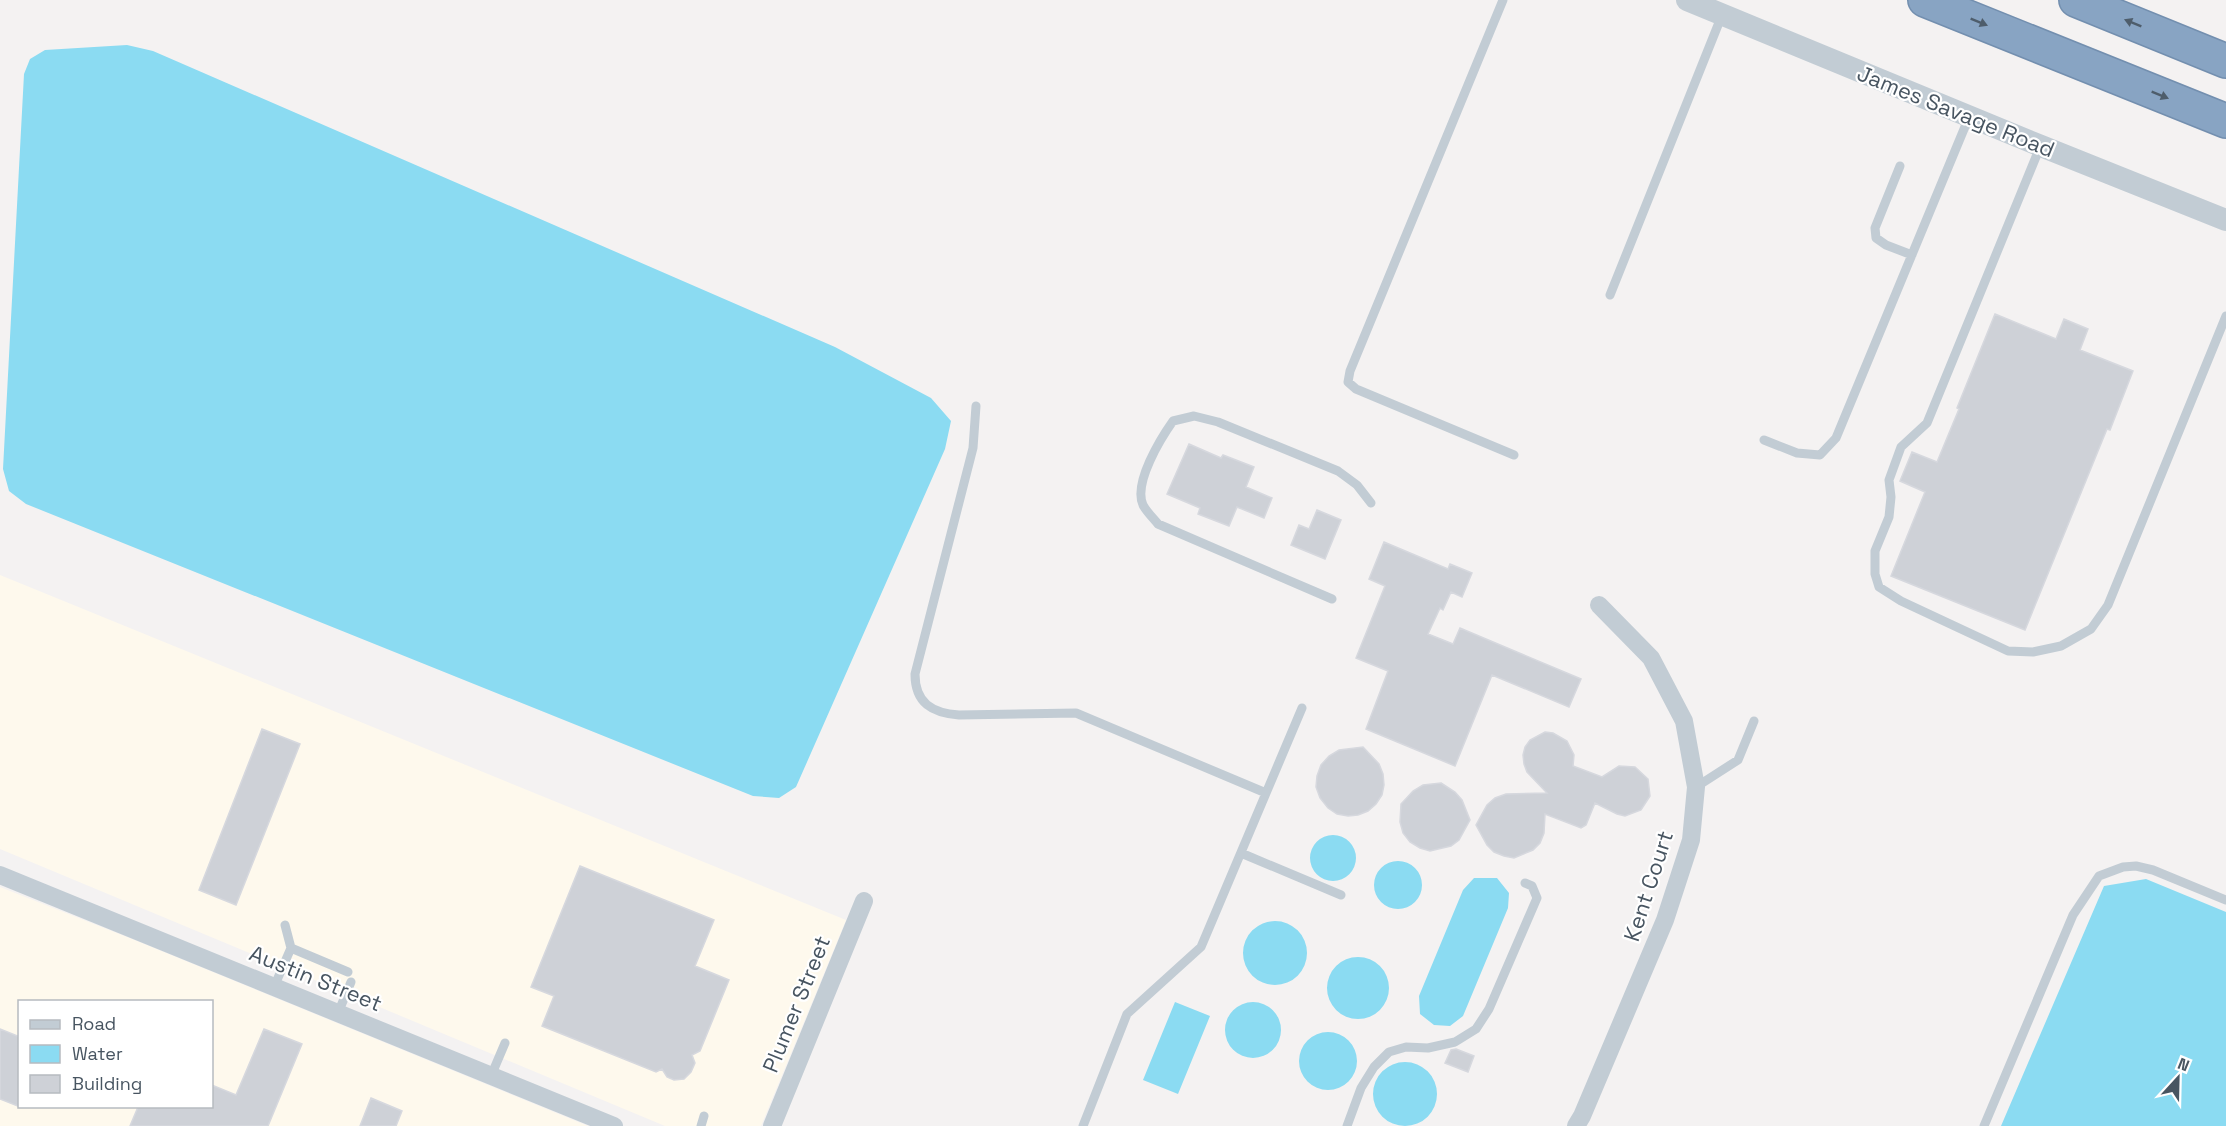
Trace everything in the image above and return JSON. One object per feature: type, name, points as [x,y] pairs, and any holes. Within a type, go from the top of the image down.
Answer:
[{"type":"highway","points":[[1925,0],[2226,121]]},
{"type":"highway","points":[[2076,0],[2226,61]]},
{"type":"street","name":"James Savage Road","points":[[1687,0],[2041,147],[2226,220]]},
{"type":"street","name":"Kent Court","points":[[1576,1126],[1665,920],[1691,840],[1696,788],[1684,721],[1651,658],[1599,604]]},
{"type":"street","name":"Austin Street","points":[[0,875],[614,1126]]},
{"type":"street","name":"Plumer Street","points":[[772,1126],[864,901]]},
{"type":"lane","points":[[1503,0],[1350,371],[1348,382],[1356,389],[1514,455]]},
{"type":"lane","points":[[1610,295],[1722,15]]},
{"type":"lane","points":[[1764,440],[1797,453],[1820,455],[1836,438],[1969,117]]},
{"type":"lane","points":[[2041,147],[1927,423],[1901,447],[1889,480],[1891,498],[1889,517],[1875,551],[1875,574],[1879,587],[1900,602],[2008,651],[2033,652],[2061,646],[2091,629],[2108,605],[2226,316]]},
{"type":"lane","points":[[1900,166],[1875,228],[1876,238],[1886,245],[1912,255]]},
{"type":"lane","points":[[976,406],[973,448],[915,674],[915,688],[925,705],[943,714],[959,716],[1076,713],[1266,793]]},
{"type":"lane","points":[[1332,599],[1158,524],[1142,504],[1142,483],[1160,440],[1173,421],[1194,416],[1218,422],[1338,471],[1357,485],[1371,503]]},
{"type":"lane","points":[[1083,1126],[1127,1014],[1201,947],[1302,708]]},
{"type":"lane","points":[[1696,788],[1738,760],[1754,721]]},
{"type":"lane","points":[[1241,853],[1341,895]]},
{"type":"lane","points":[[1984,1126],[2073,915],[2099,876],[2123,867],[2136,866],[2153,870],[2226,900]]},
{"type":"lane","points":[[1347,1126],[1365,1081],[1374,1067],[1389,1052],[1406,1047],[1428,1048],[1455,1042],[1476,1029],[1489,1009],[1537,898],[1532,886],[1525,883]]},
{"type":"lane","points":[[274,987],[291,948],[285,925]]},
{"type":"lane","points":[[291,948],[348,972]]},
{"type":"lane","points":[[338,1013],[351,982]]},
{"type":"lane","points":[[491,1076],[505,1043]]},
{"type":"lane","points":[[701,1126],[704,1116]]},
{"type":"shaded area","points":[[0,575],[846,920],[761,1126],[665,1126],[0,849]]},
{"type":"shaded area","points":[[0,887],[132,939],[588,1126],[0,1126]]},
{"type":"water","points":[[127,45],[153,51],[835,347],[931,398],[951,421],[945,449],[796,787],[779,798],[753,796],[26,504],[9,491],[3,469],[24,74],[30,59],[45,50]]},
{"type":"water","points":[[1333,835],[1349,842],[1356,858],[1349,874],[1333,881],[1317,874],[1310,858],[1317,842]]},
{"type":"water","points":[[1398,861],[1415,868],[1422,885],[1415,902],[1398,909],[1381,902],[1374,885],[1381,868]]},
{"type":"water","points":[[1474,878],[1497,878],[1509,893],[1508,908],[1463,1016],[1450,1026],[1434,1025],[1420,1014],[1419,996],[1463,890]]},
{"type":"water","points":[[2146,879],[2226,912],[2226,1126],[2001,1126],[2104,886]]},
{"type":"water","points":[[1275,921],[1293,927],[1301,935],[1307,953],[1301,971],[1293,979],[1275,985],[1257,979],[1249,971],[1243,953],[1249,935],[1257,927]]},
{"type":"water","points":[[1352,957],[1364,957],[1380,966],[1387,976],[1389,988],[1387,1000],[1380,1010],[1364,1019],[1352,1019],[1341,1014],[1332,1005],[1327,994],[1327,982],[1332,971],[1341,962]]},
{"type":"water","points":[[1175,1002],[1210,1016],[1178,1094],[1143,1080]]},
{"type":"water","points":[[1247,1002],[1259,1002],[1273,1010],[1281,1024],[1279,1041],[1273,1050],[1259,1058],[1247,1058],[1230,1046],[1225,1036],[1225,1024],[1237,1007]]},
{"type":"water","points":[[1328,1032],[1344,1037],[1352,1045],[1357,1061],[1352,1077],[1344,1085],[1328,1090],[1312,1085],[1304,1077],[1299,1061],[1304,1045],[1312,1037]]},
{"type":"water","points":[[1405,1062],[1423,1068],[1431,1076],[1437,1094],[1431,1112],[1423,1120],[1405,1126],[1387,1120],[1379,1112],[1373,1094],[1379,1076],[1387,1068]]},
{"type":"building","points":[[1995,314],[2056,339],[2064,319],[2088,329],[2080,350],[2133,371],[2025,630],[1891,576],[1925,492],[1900,481],[1912,452],[1937,462]]},
{"type":"building","points":[[1189,444],[1221,458],[1223,455],[1254,467],[1246,487],[1272,498],[1264,518],[1237,507],[1229,526],[1198,514],[1200,508],[1167,494]]},
{"type":"building","points":[[1317,510],[1341,520],[1325,559],[1291,545],[1299,525],[1309,529]]},
{"type":"building","points":[[1384,542],[1448,569],[1450,564],[1472,573],[1462,597],[1451,592],[1443,610],[1440,608],[1428,634],[1453,644],[1460,628],[1581,679],[1569,707],[1492,675],[1455,766],[1366,729],[1388,671],[1356,658],[1385,586],[1369,579]]},
{"type":"building","points":[[262,729],[300,744],[236,905],[199,890]]},
{"type":"building","points":[[1545,732],[1553,733],[1567,741],[1574,755],[1573,766],[1602,777],[1619,766],[1635,767],[1648,779],[1650,796],[1641,810],[1625,816],[1595,803],[1586,825],[1581,828],[1545,814],[1544,833],[1540,843],[1533,850],[1514,858],[1504,856],[1494,852],[1487,845],[1476,825],[1487,805],[1495,798],[1506,794],[1547,793],[1527,772],[1523,755],[1530,740]]},
{"type":"building","points":[[1363,747],[1379,764],[1383,774],[1382,795],[1368,811],[1348,816],[1337,814],[1320,798],[1316,787],[1321,765],[1339,750]]},
{"type":"building","points":[[1441,783],[1455,792],[1462,800],[1470,820],[1459,840],[1451,846],[1430,851],[1410,842],[1403,833],[1400,822],[1401,804],[1413,791],[1423,785]]},
{"type":"building","points":[[580,866],[714,920],[695,966],[729,980],[700,1051],[692,1055],[695,1063],[691,1072],[684,1079],[674,1080],[667,1077],[662,1069],[656,1072],[542,1026],[554,996],[531,987]]},
{"type":"building","points":[[0,1029],[18,1036],[18,1106],[0,1099]]},
{"type":"building","points":[[264,1029],[302,1044],[268,1126],[130,1126],[138,1108],[213,1108],[213,1085],[236,1095]]},
{"type":"building","points":[[1456,1049],[1474,1056],[1468,1072],[1445,1063],[1451,1050]]},
{"type":"building","points":[[371,1098],[402,1111],[396,1126],[360,1126]]}]
